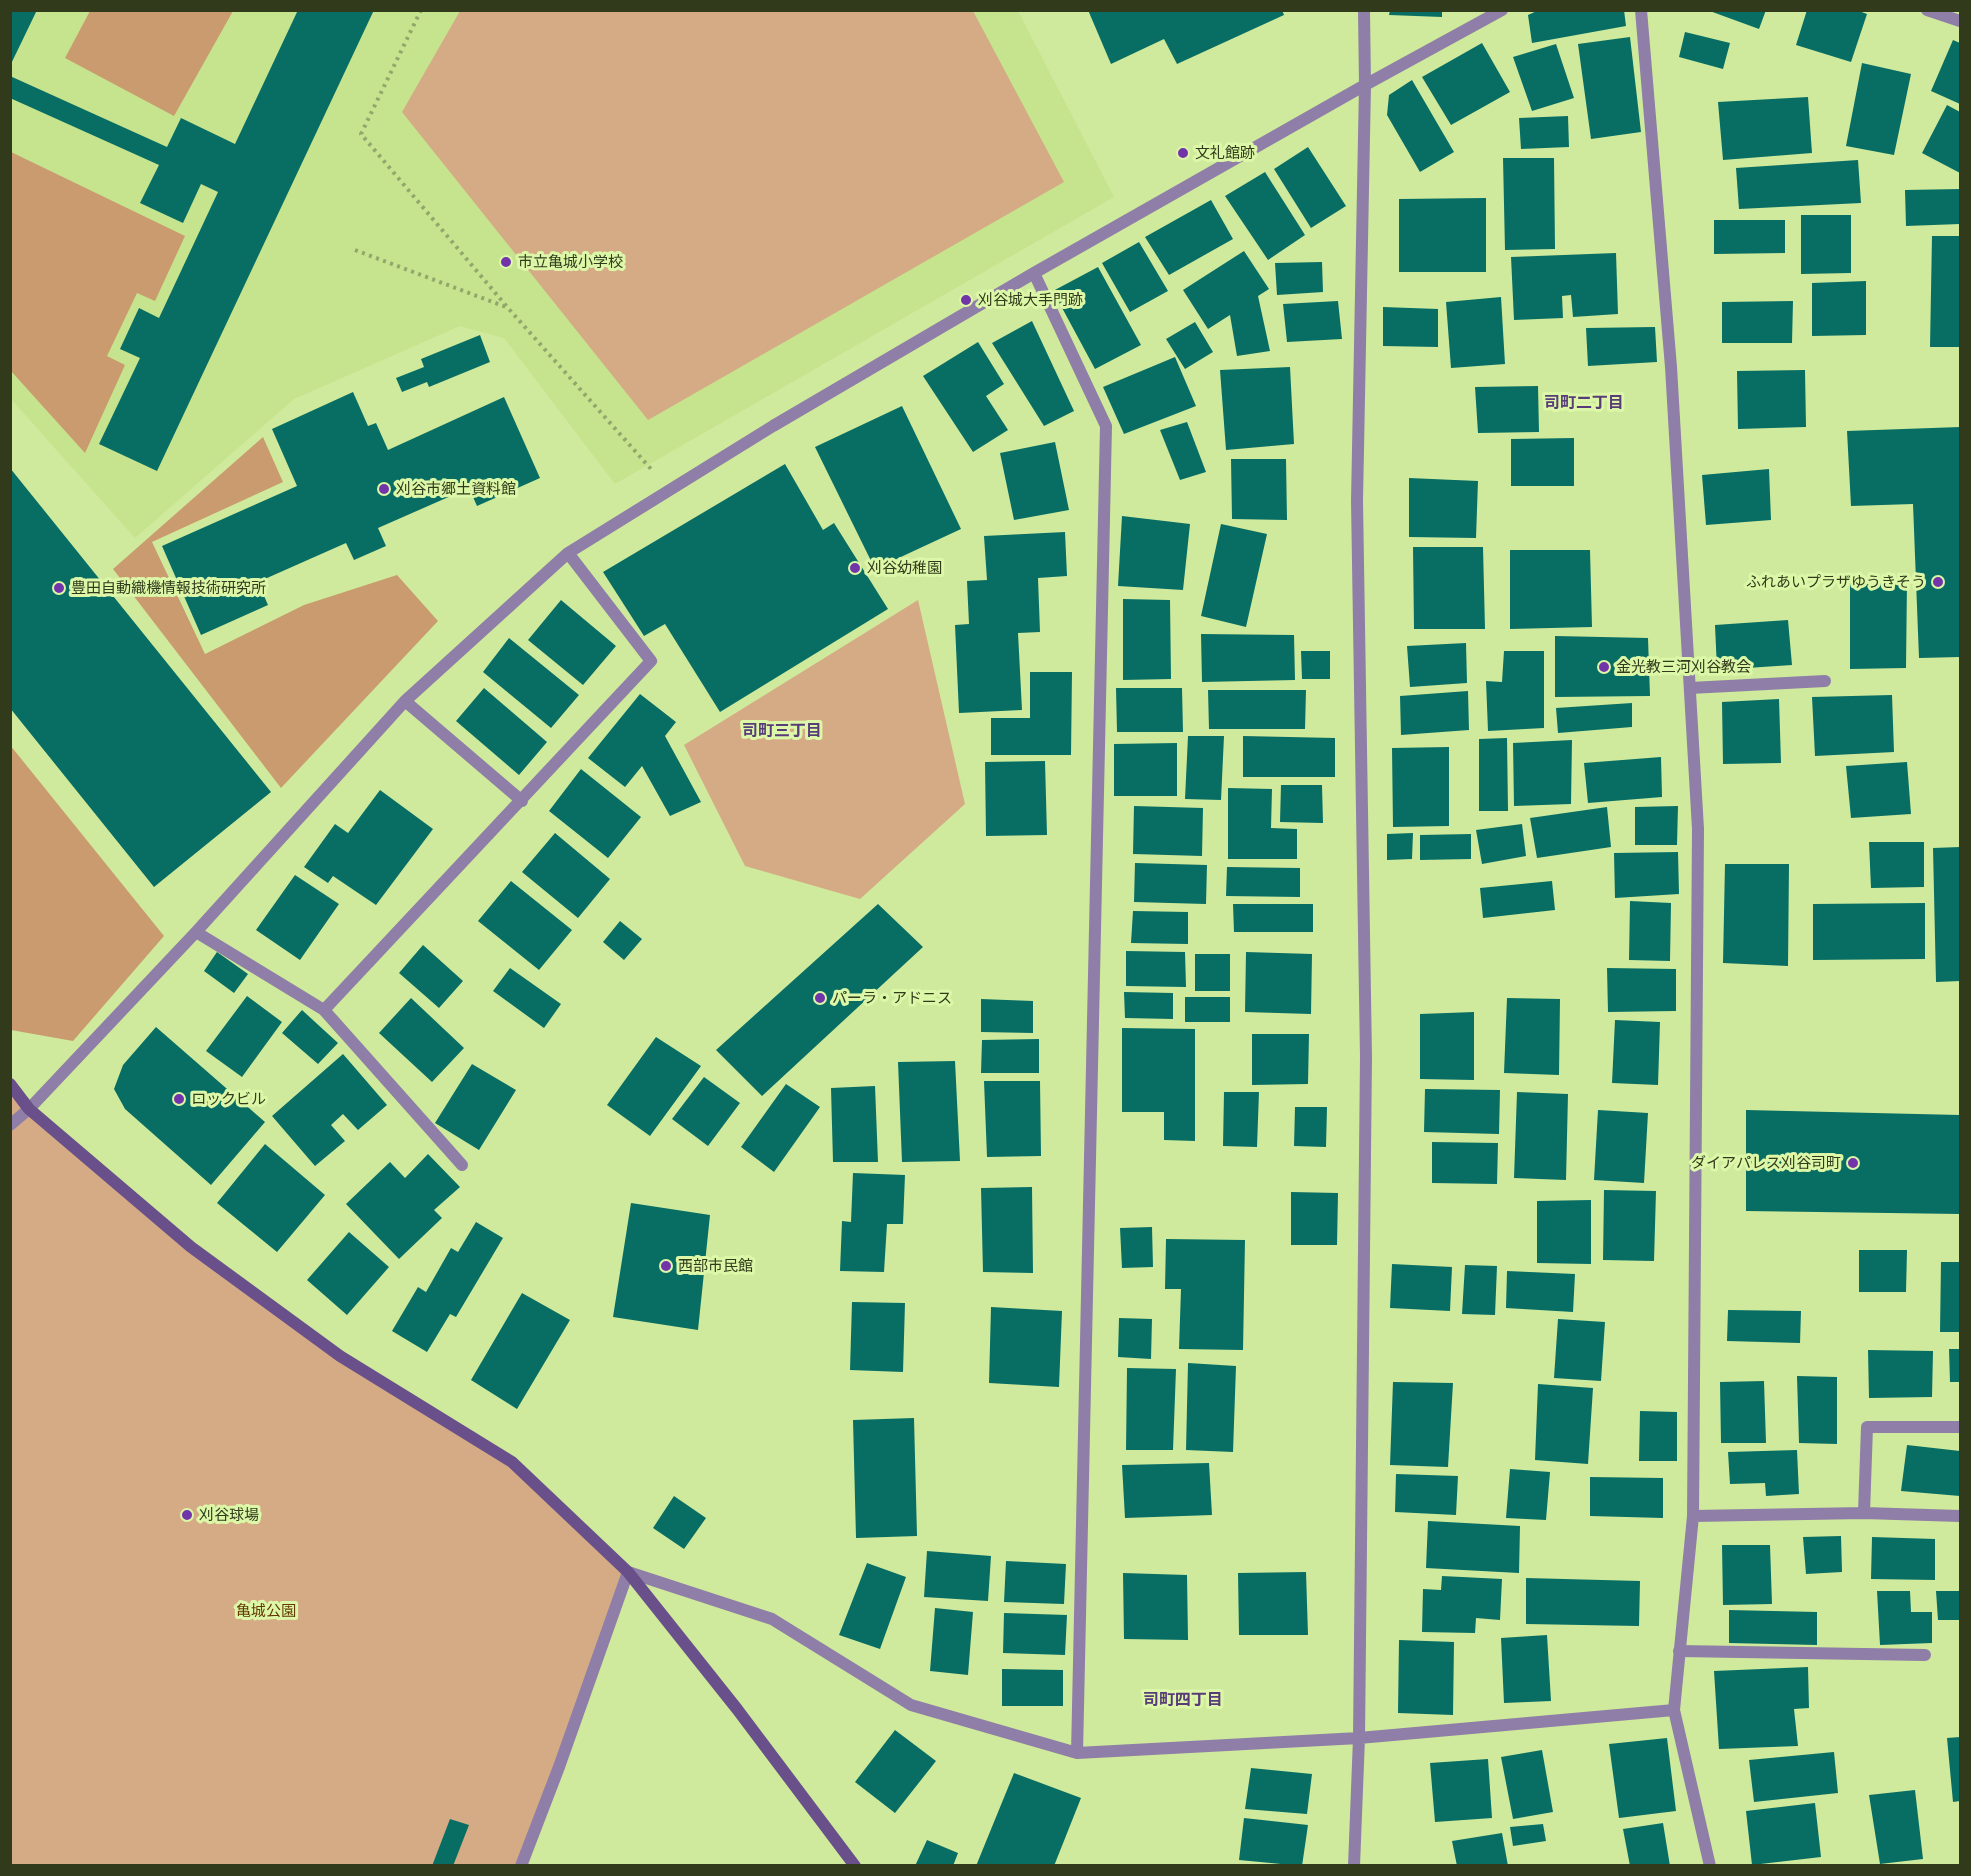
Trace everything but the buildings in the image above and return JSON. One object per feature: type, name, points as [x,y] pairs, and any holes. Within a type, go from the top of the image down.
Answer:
[{"type":"street","points":[[1354,1866],[1359,1738],[1366,1057],[1357,501],[1365,85],[1364,10]]},
{"type":"street","points":[[10,1125],[29,1109],[195,932],[405,701],[568,553],[772,426],[1034,273],[1502,10]]},
{"type":"street","points":[[1641,10],[1671,367],[1698,829],[1693,1516],[1674,1710],[1710,1866]]},
{"type":"street","points":[[1927,10],[1960,21]]},
{"type":"street","points":[[1034,273],[1106,426],[1077,1753]]},
{"type":"street","points":[[324,1010],[651,662],[568,553]]},
{"type":"street","points":[[1690,688],[1825,681]]},
{"type":"street","points":[[405,701],[522,801]]},
{"type":"street","points":[[195,932],[324,1010],[462,1165]]},
{"type":"street","points":[[10,1084],[29,1109],[190,1247],[331,1350],[512,1462],[628,1572],[737,1709],[850,1864]]},
{"type":"street","points":[[1864,1514],[1867,1427],[1960,1427]]},
{"type":"street","points":[[1693,1516],[1864,1514],[1960,1516]]},
{"type":"street","points":[[628,1572],[772,1619],[911,1705],[1077,1753],[1359,1738],[1674,1710]]},
{"type":"street","points":[[521,1866],[559,1767],[628,1572]]},
{"type":"street","points":[[1679,1651],[1925,1655]]},
{"type":"path","points":[[421,10],[362,134],[508,308],[669,490]]},
{"type":"path","points":[[355,250],[508,308]]},
{"type":"shaded area","name":"市立亀城小学校","points":[[10,11],[1018,11],[1114,197],[615,484],[504,338],[460,326],[294,399],[135,538],[11,399]]},
{"type":"shaded area","points":[[90,11],[233,11],[174,116],[65,58]]},
{"type":"shaded area","points":[[11,152],[185,236],[155,301],[137,293],[107,356],[125,365],[85,453],[11,371]]},
{"type":"shaded area","points":[[263,437],[283,482],[152,542],[205,654],[304,605],[397,575],[438,621],[281,788],[113,569]]},
{"type":"shaded area","points":[[10,745],[164,936],[73,1041],[11,1030]]},
{"type":"green space","points":[[460,11],[973,11],[1064,182],[648,420],[402,112]]},
{"type":"green space","points":[[918,600],[965,804],[860,899],[745,866],[684,745]]},
{"type":"green space","name":"亀城公園","points":[[10,1084],[191,1247],[340,1356],[512,1462],[628,1572],[520,1865],[11,1865]]},
{"type":"place","name":"文礼館跡","points":[[1183,153]]},
{"type":"place","name":"市立亀城小学校","points":[[506,262]]},
{"type":"place","name":"刈谷城大手門跡","points":[[966,300]]},
{"type":"place","name":"刈谷市郷土資料館","points":[[384,489]]},
{"type":"place","name":"刈谷幼稚園","points":[[855,568]]},
{"type":"place","name":"ふれあいプラザゆうきそう","points":[[1938,582]]},
{"type":"place","name":"豊田自動織機情報技術研究所","points":[[59,588]]},
{"type":"place","name":"金光教三河刈谷教会","points":[[1604,667]]},
{"type":"place","name":"パーラ・アドニス","points":[[820,998]]},
{"type":"place","name":"ロックビル","points":[[179,1099]]},
{"type":"place","name":"ダイアパレス刈谷司町","points":[[1853,1163]]},
{"type":"place","name":"西部市民館","points":[[666,1266]]},
{"type":"place","name":"刈谷球場","points":[[187,1515]]},
{"type":"district","name":"司町二丁目","points":[[1584,403]]},
{"type":"district","name":"司町三丁目","points":[[782,731]]},
{"type":"district","name":"司町四丁目","points":[[1183,1700]]}]
